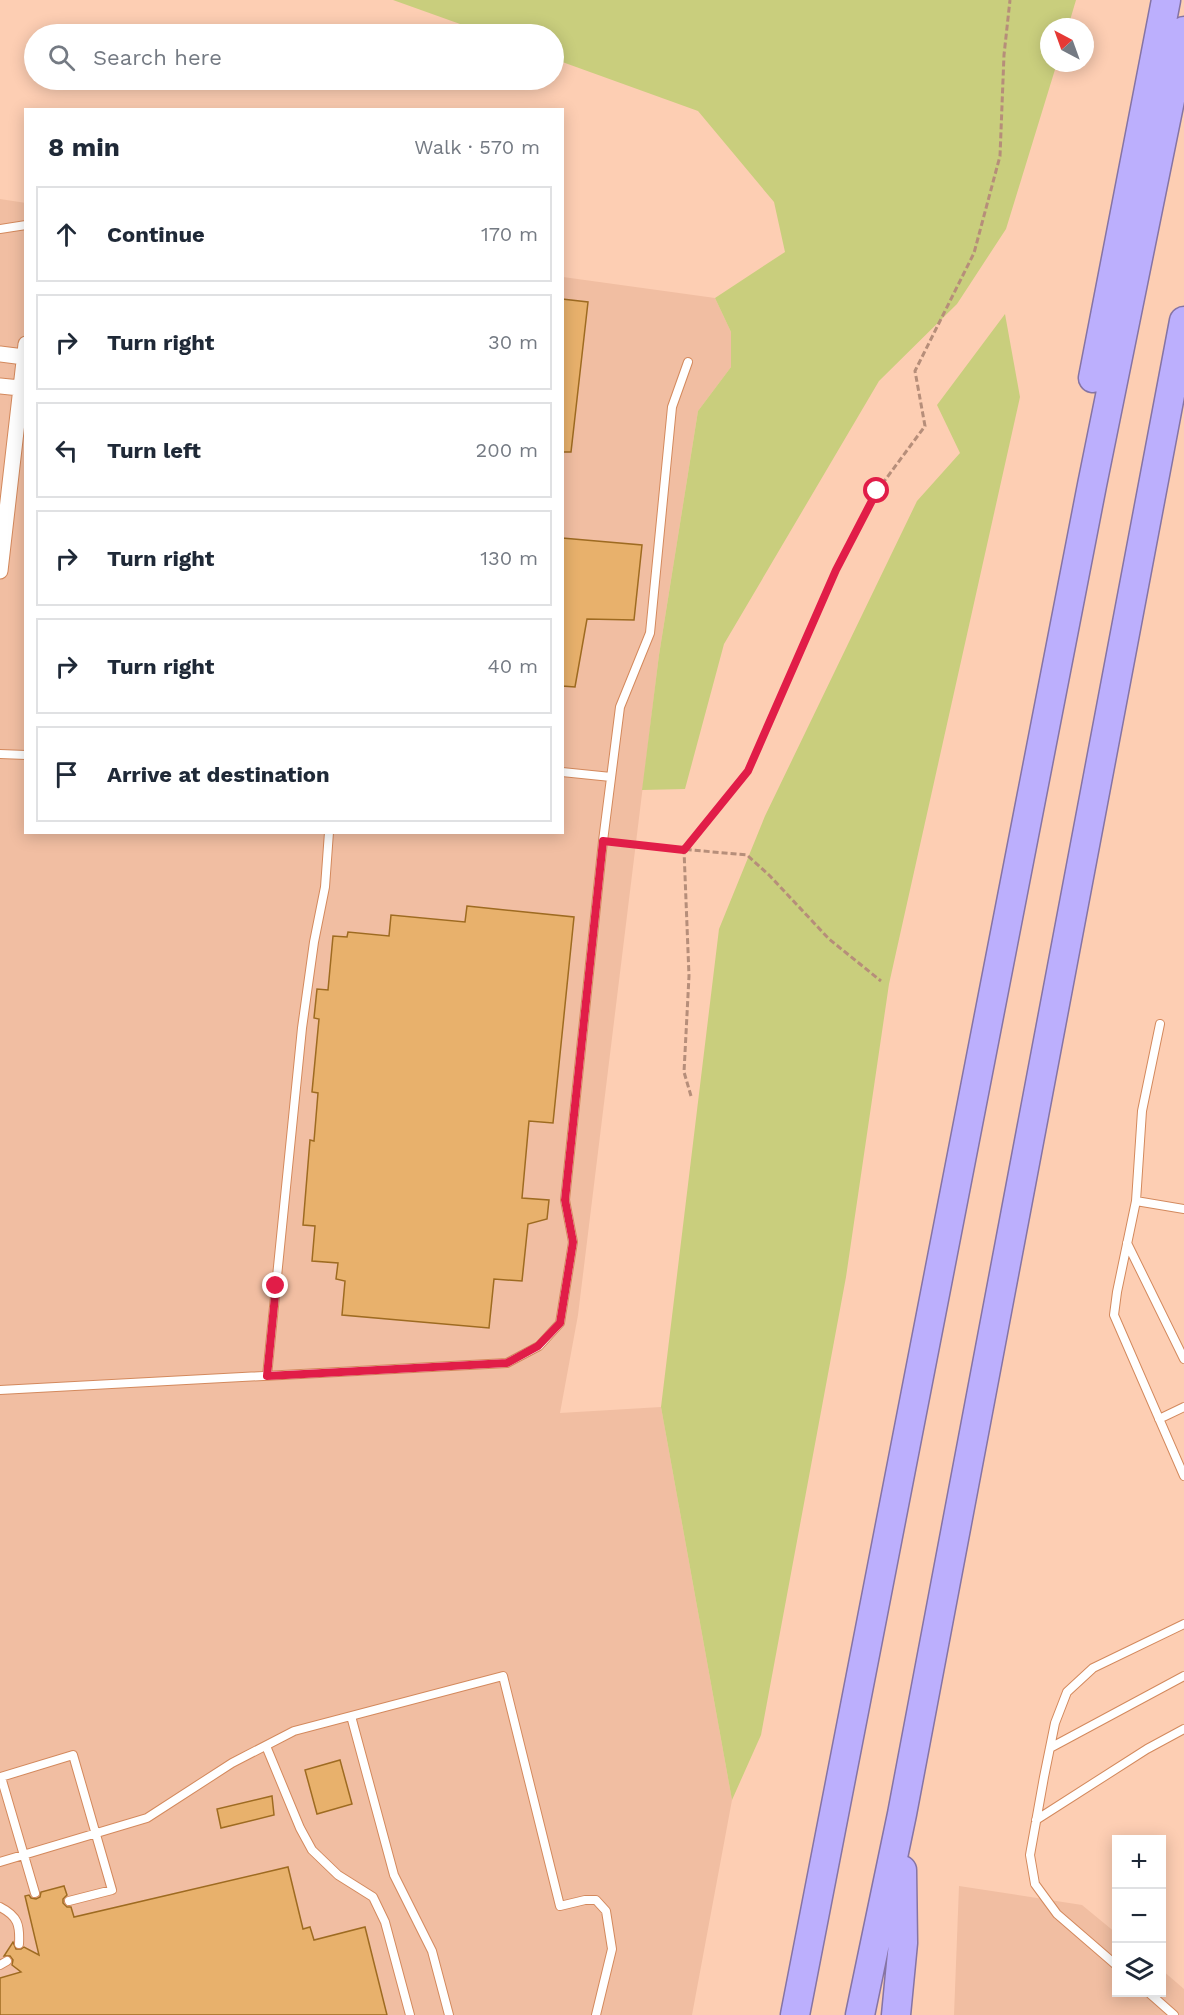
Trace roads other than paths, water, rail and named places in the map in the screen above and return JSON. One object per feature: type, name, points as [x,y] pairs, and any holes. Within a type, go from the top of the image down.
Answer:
[{"type":"highway","points":[[1092,485],[1091,392],[1166,0]]},
{"type":"highway","points":[[795,2015],[1092,485],[1184,31]]},
{"type":"highway","points":[[860,2015],[902,1814],[1184,321]]},
{"type":"highway","points":[[896,2015],[903,1943],[902,1814]]},
{"type":"street","points":[[0,354],[24,356]]},
{"type":"street","points":[[0,571],[5,470],[24,366]]},
{"type":"street","points":[[0,386],[22,385]]},
{"type":"lane","points":[[0,229],[24,225]]},
{"type":"lane","points":[[0,1390],[507,1363],[538,1346],[560,1323],[573,1242],[565,1200],[603,841],[620,707],[650,633],[672,407],[688,362]]},
{"type":"lane","points":[[0,754],[24,755]]},
{"type":"lane","points":[[564,772],[611,777]]},
{"type":"lane","points":[[267,1376],[302,1028],[314,942],[326,887],[329,834]]},
{"type":"lane","points":[[1160,1024],[1142,1111],[1136,1201],[1114,1315],[1184,1476]]},
{"type":"lane","points":[[1136,1201],[1184,1209]]},
{"type":"lane","points":[[1127,1243],[1184,1359]]},
{"type":"lane","points":[[1174,1339],[1184,1334]]},
{"type":"lane","points":[[1159,1419],[1184,1407]]},
{"type":"lane","points":[[1112,1962],[1057,1914],[1035,1884],[1030,1855],[1055,1723],[1067,1692],[1094,1668],[1184,1624]]},
{"type":"lane","points":[[0,1862],[147,1818],[232,1762],[294,1731],[503,1676],[560,1906],[585,1900],[596,1900],[606,1911],[612,1949],[596,2015]]},
{"type":"lane","points":[[1050,1748],[1184,1676]]},
{"type":"lane","points":[[351,1716],[394,1875],[432,1951],[449,2015]]},
{"type":"lane","points":[[1036,1820],[1147,1749],[1184,1729]]},
{"type":"lane","points":[[266,1746],[300,1828],[312,1850],[338,1875],[373,1897],[385,1922],[410,2015]]},
{"type":"lane","points":[[35,1893],[1,1777],[73,1755],[112,1890],[69,1901]]},
{"type":"lane","points":[[0,1907],[16,1919],[20,1929],[19,1944]]},
{"type":"lane","points":[[1154,1997],[1174,2015]]}]
